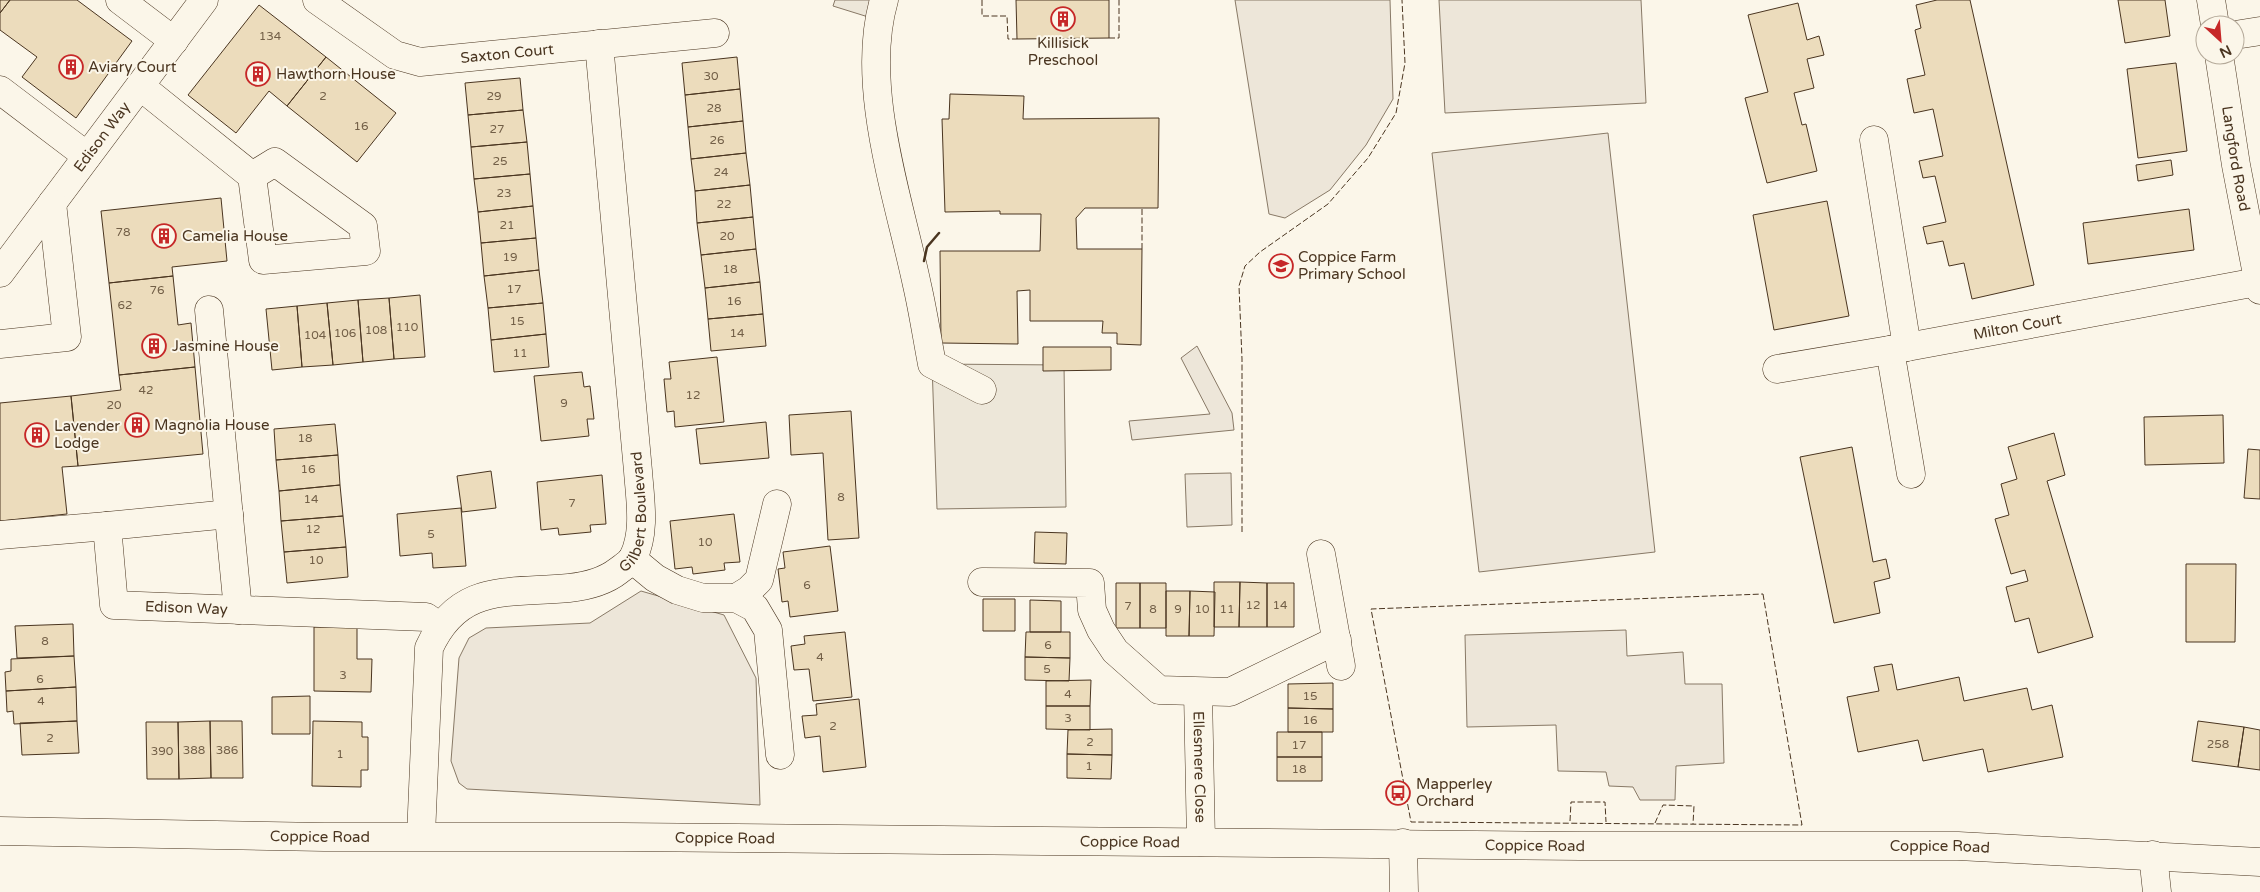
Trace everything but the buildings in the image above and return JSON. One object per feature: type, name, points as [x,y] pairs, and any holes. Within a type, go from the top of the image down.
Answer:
[{"type":"street","points":[[120,0],[174,40]]},
{"type":"street","name":"Edison Way","points":[[0,273],[204,0]]},
{"type":"street","name":"Saxton Court","points":[[317,0],[395,55],[420,62],[716,32]]},
{"type":"street","points":[[884,0],[878,20],[876,59],[878,96],[888,161],[917,286],[932,364],[982,390]]},
{"type":"street","points":[[2211,0],[2213,15]]},
{"type":"street","points":[[2245,33],[2260,31]]},
{"type":"street","name":"Gilbert Boulevard","points":[[421,836],[430,648],[440,626],[469,601],[489,594],[586,586],[610,577],[632,559],[640,529],[640,506],[599,44]]},
{"type":"street","name":"Langford Road","points":[[2221,65],[2258,286]]},
{"type":"street","points":[[140,86],[252,176],[263,260],[366,251],[364,226],[275,162],[252,176]]},
{"type":"street","points":[[0,90],[87,156]]},
{"type":"street","points":[[1874,140],[1899,349],[1911,474]]},
{"type":"street","points":[[0,344],[68,337],[52,203]]},
{"type":"street","name":"Milton Court","points":[[1777,369],[2258,286]]},
{"type":"street","points":[[209,310],[238,610]]},
{"type":"street","points":[[736,598],[749,590],[759,580],[777,504]]},
{"type":"street","points":[[0,535],[229,514]]},
{"type":"street","name":"Edison Way","points":[[107,526],[114,605],[426,617],[440,626]]},
{"type":"street","name":"Ellesmere Close","points":[[982,582],[1090,584],[1092,610],[1115,651],[1159,690],[1230,692],[1339,653],[1321,554]]},
{"type":"street","points":[[632,559],[655,578],[677,590],[703,598],[736,598],[755,608],[768,630],[780,755]]},
{"type":"street","name":"Ellesmere Close","points":[[1198,692],[1201,842]]},
{"type":"street","name":"Coppice Road","points":[[0,831],[324,837],[421,836],[1403,843],[1581,846],[1958,846],[2153,854],[2260,862]]},
{"type":"street","points":[[1403,843],[1404,892]]},
{"type":"street","points":[[2153,854],[2156,892]]},
{"type":"shaded area","points":[[835,0],[884,0],[878,20],[833,6]]},
{"type":"shaded area","points":[[1235,0],[1390,0],[1393,99],[1366,145],[1330,190],[1285,218],[1269,214]]},
{"type":"shaded area","points":[[1439,0],[1641,0],[1646,103],[1445,113]]},
{"type":"shaded area","points":[[1608,133],[1655,552],[1479,572],[1432,153]]},
{"type":"shaded area","points":[[1197,346],[1232,413],[1234,430],[1132,440],[1129,421],[1210,414],[1181,358]]},
{"type":"shaded area","points":[[932,364],[1064,365],[1066,507],[937,509]]},
{"type":"shaded area","points":[[1231,473],[1232,525],[1187,527],[1185,474]]},
{"type":"shaded area","points":[[641,591],[724,615],[756,678],[760,805],[467,789],[459,783],[451,761],[459,658],[469,638],[486,628],[590,623]]},
{"type":"shaded area","points":[[1626,630],[1627,656],[1683,652],[1685,684],[1722,684],[1724,763],[1676,766],[1675,800],[1640,800],[1633,787],[1609,786],[1606,772],[1558,771],[1556,725],[1467,727],[1465,635]]},
{"type":"fence","points":[[982,0],[982,16],[1007,16],[1008,39],[1017,39]]},
{"type":"fence","points":[[1109,38],[1119,38],[1119,0]]},
{"type":"fence","points":[[1242,532],[1242,359],[1239,286],[1245,266],[1260,252],[1328,204],[1368,158],[1396,113],[1405,63],[1402,0]]},
{"type":"fence","points":[[1142,208],[1142,249]]},
{"type":"fence","points":[[1763,594],[1802,825],[1411,822],[1371,609],[1763,594]]},
{"type":"fence","points":[[1570,821],[1571,802],[1605,802],[1606,822]]},
{"type":"fence","points":[[1655,823],[1663,805],[1694,806],[1693,824]]},
{"type":"wall","points":[[924,261],[927,247],[939,233]]},
{"type":"place","name":"Killisick Preschool","points":[[1063,19]]},
{"type":"place","name":"Aviary Court","points":[[71,67]]},
{"type":"place","name":"Hawthorn House","points":[[258,74]]},
{"type":"place","name":"Camelia House","points":[[164,236]]},
{"type":"place","name":"Coppice Farm Primary School","points":[[1281,266]]},
{"type":"place","name":"Jasmine House","points":[[154,346]]},
{"type":"place","name":"Magnolia House","points":[[137,425]]},
{"type":"place","name":"Lavender Lodge","points":[[37,435]]},
{"type":"place","name":"Mapperley Orchard","points":[[1398,793]]}]
